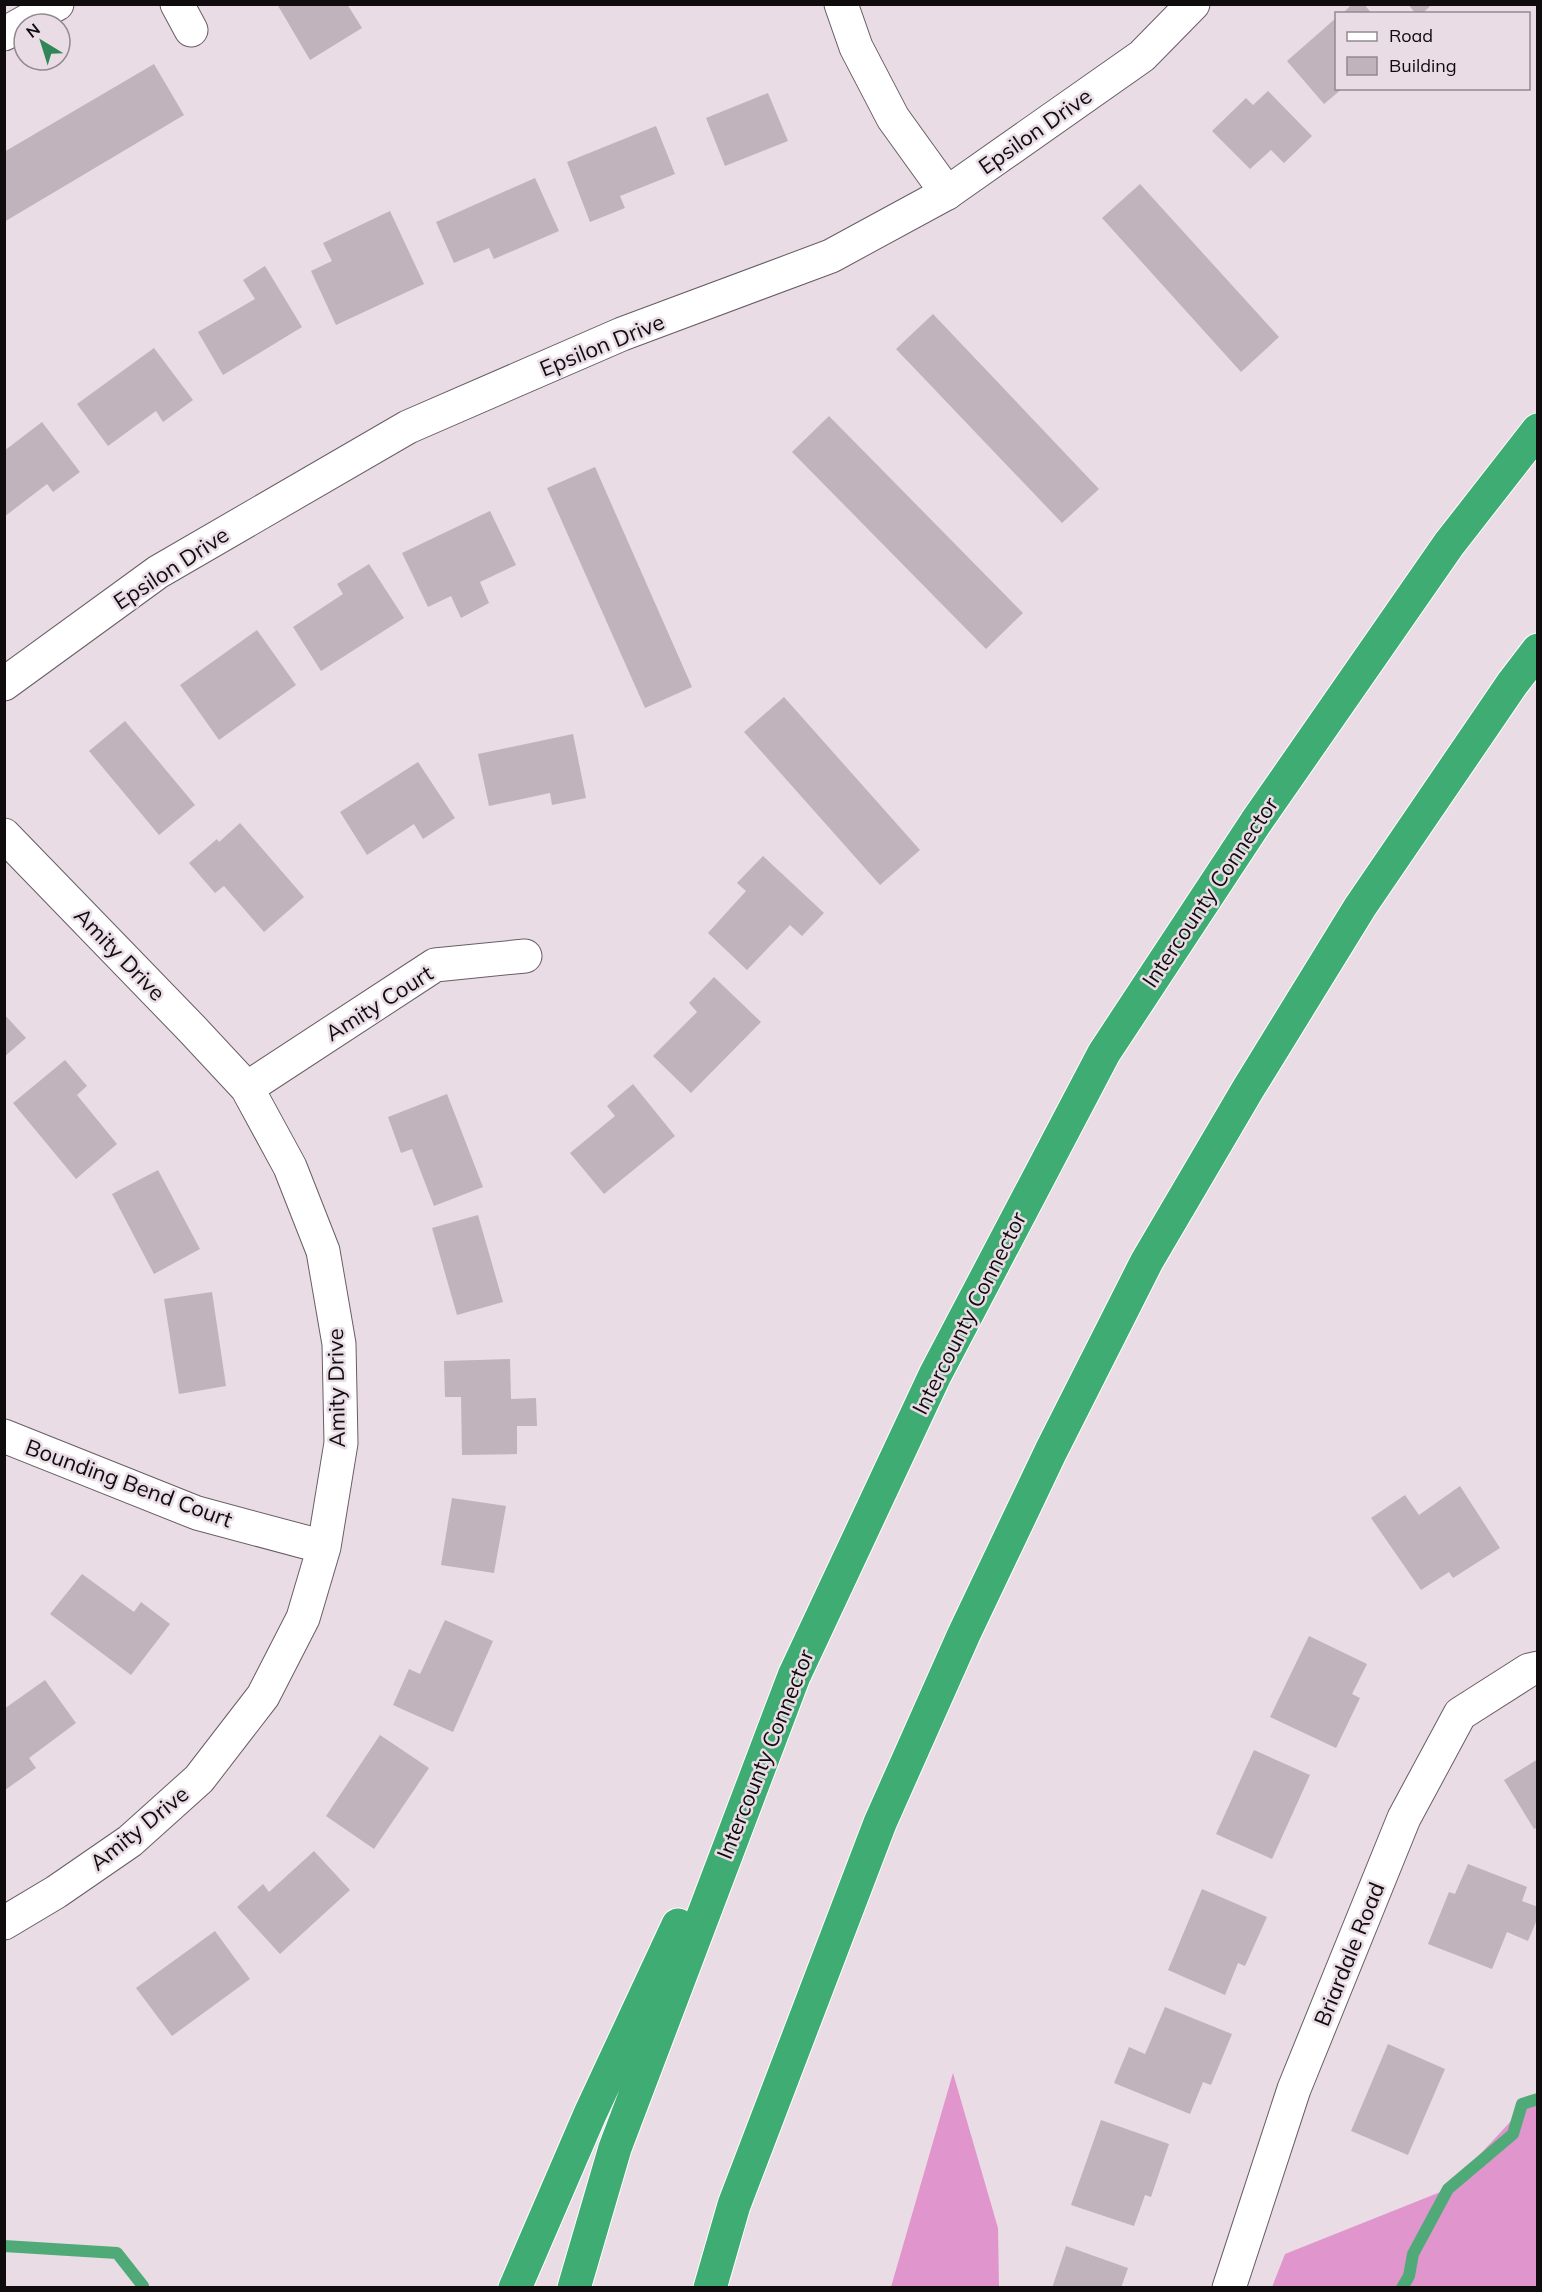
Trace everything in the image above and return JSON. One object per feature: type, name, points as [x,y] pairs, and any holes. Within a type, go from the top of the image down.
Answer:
[{"type":"highway","name":"Intercounty Connector","points":[[574,2288],[615,2148],[794,1676],[935,1375],[1104,1053],[1256,822],[1449,544],[1538,430]]},
{"type":"highway","points":[[710,2288],[734,2205],[880,1823],[964,1634],[1051,1451],[1147,1262],[1248,1089],[1360,907],[1512,684],[1538,650]]},
{"type":"highway","points":[[515,2288],[590,2114],[794,1676]]},
{"type":"highway","points":[[720,2288],[734,2205]]},
{"type":"street","points":[[4,34],[57,4]]},
{"type":"street","points":[[841,4],[856,47],[893,118],[947,193]]},
{"type":"street","name":"Epsilon Drive","points":[[4,684],[158,572],[408,427],[622,334],[831,256],[947,193],[1142,56],[1193,4]]},
{"type":"street","name":"Amity Drive","points":[[4,835],[247,1088],[290,1167],[323,1251],[337,1332],[341,1443],[324,1547],[303,1618],[263,1696],[198,1779],[130,1841],[56,1892],[4,1923]]},
{"type":"street","name":"Amity Court","points":[[247,1088],[435,965],[525,956]]},
{"type":"street","name":"Bounding Bend Court","points":[[4,1436],[197,1513],[324,1547]]},
{"type":"street","name":"Briardale Road","points":[[1229,2288],[1294,2089],[1404,1818],[1460,1714],[1529,1670],[1538,1668]]},
{"type":"shaded area","points":[[953,2073],[998,2228],[999,2287],[891,2287]]},
{"type":"shaded area","points":[[1537,2093],[1537,2287],[1272,2287],[1285,2254],[1448,2189]]},
{"type":"building","points":[[277,4],[347,4],[362,28],[310,60]]},
{"type":"building","points":[[1352,4],[1364,4],[1370,12],[1344,12]]},
{"type":"building","points":[[1408,4],[1432,4],[1424,12],[1414,12]]},
{"type":"building","points":[[1335,19],[1335,90],[1341,90],[1324,104],[1287,61]]},
{"type":"building","points":[[154,64],[184,115],[4,222],[4,152]]},
{"type":"building","points":[[1268,91],[1312,136],[1284,163],[1271,150],[1250,169],[1212,131],[1246,98],[1253,105]]},
{"type":"building","points":[[768,93],[788,141],[725,166],[706,118]]},
{"type":"building","points":[[656,126],[675,174],[620,196],[625,208],[590,222],[567,162]]},
{"type":"building","points":[[535,178],[559,231],[494,259],[489,248],[454,263],[436,222]]},
{"type":"building","points":[[1140,184],[1279,337],[1241,372],[1102,218]]},
{"type":"building","points":[[390,211],[424,284],[336,325],[311,271],[332,261],[323,243]]},
{"type":"building","points":[[265,266],[302,327],[223,375],[198,332],[255,299],[243,280]]},
{"type":"building","points":[[933,314],[1099,489],[1062,523],[896,349]]},
{"type":"building","points":[[154,348],[193,400],[163,422],[156,411],[108,446],[77,404]]},
{"type":"building","points":[[829,416],[1023,613],[986,649],[792,452]]},
{"type":"building","points":[[42,422],[80,472],[53,492],[47,484],[4,517],[4,451]]},
{"type":"building","points":[[595,467],[692,687],[645,708],[547,488]]},
{"type":"building","points":[[490,511],[516,565],[480,582],[489,603],[461,618],[451,596],[428,607],[402,553]]},
{"type":"building","points":[[369,564],[404,618],[321,671],[293,627],[343,594],[337,584]]},
{"type":"building","points":[[257,630],[296,685],[219,740],[180,685]]},
{"type":"building","points":[[784,697],[920,850],[880,885],[744,732]]},
{"type":"building","points":[[125,721],[195,805],[159,835],[89,751]]},
{"type":"building","points":[[573,734],[586,798],[552,805],[550,793],[489,806],[478,754]]},
{"type":"building","points":[[418,762],[455,818],[423,839],[414,824],[367,855],[340,812]]},
{"type":"building","points":[[240,823],[304,897],[264,932],[224,886],[215,893],[189,863],[217,839],[219,842]]},
{"type":"building","points":[[763,856],[824,913],[802,936],[790,925],[747,970],[708,933],[746,891],[737,883]]},
{"type":"building","points":[[714,977],[761,1022],[691,1093],[653,1056],[697,1012],[689,1003]]},
{"type":"building","points":[[4,1014],[26,1038],[4,1057]]},
{"type":"building","points":[[65,1060],[87,1086],[77,1095],[117,1144],[76,1179],[13,1103]]},
{"type":"building","points":[[633,1084],[675,1136],[604,1194],[570,1153],[615,1116],[607,1106]]},
{"type":"building","points":[[447,1094],[483,1187],[434,1206],[412,1149],[401,1153],[388,1117]]},
{"type":"building","points":[[158,1170],[200,1249],[154,1274],[112,1194]]},
{"type":"building","points":[[478,1215],[503,1302],[457,1315],[432,1228]]},
{"type":"building","points":[[212,1292],[226,1386],[179,1394],[164,1299]]},
{"type":"building","points":[[510,1359],[511,1399],[536,1398],[537,1426],[517,1426],[517,1454],[462,1455],[461,1397],[445,1397],[444,1361]]},
{"type":"building","points":[[1460,1486],[1500,1548],[1453,1578],[1449,1572],[1421,1590],[1371,1518],[1405,1495],[1419,1515]]},
{"type":"building","points":[[452,1498],[506,1506],[494,1573],[441,1565]]},
{"type":"building","points":[[82,1574],[134,1612],[141,1602],[170,1624],[131,1675],[50,1614]]},
{"type":"building","points":[[445,1620],[493,1641],[453,1732],[393,1705],[409,1669],[420,1674]]},
{"type":"building","points":[[1309,1636],[1367,1664],[1352,1694],[1360,1698],[1336,1748],[1270,1717]]},
{"type":"building","points":[[45,1680],[76,1723],[29,1758],[36,1768],[5,1790],[4,1709]]},
{"type":"building","points":[[380,1735],[429,1768],[374,1849],[326,1816]]},
{"type":"building","points":[[1254,1750],[1310,1775],[1272,1859],[1216,1834]]},
{"type":"building","points":[[1538,1759],[1538,1827],[1534,1829],[1504,1780]]},
{"type":"building","points":[[314,1851],[350,1890],[280,1954],[237,1907],[263,1884],[269,1892]]},
{"type":"building","points":[[1468,1864],[1527,1887],[1522,1901],[1538,1907],[1538,1917],[1528,1941],[1507,1932],[1492,1969],[1428,1944],[1449,1892],[1455,1894]]},
{"type":"building","points":[[1202,1889],[1267,1917],[1245,1966],[1238,1963],[1225,1995],[1168,1970]]},
{"type":"building","points":[[215,1931],[250,1979],[172,2036],[136,1988]]},
{"type":"building","points":[[1165,2007],[1232,2034],[1211,2085],[1203,2082],[1190,2114],[1114,2083],[1129,2047],[1145,2054]]},
{"type":"building","points":[[1388,2044],[1445,2069],[1408,2155],[1351,2131]]},
{"type":"building","points":[[1101,2120],[1169,2144],[1151,2197],[1145,2195],[1134,2226],[1071,2205]]},
{"type":"building","points":[[1066,2246],[1128,2268],[1121,2288],[1052,2288]]},
{"type":"waterway","points":[[1402,2288],[1409,2276],[1413,2254],[1448,2189],[1513,2134],[1522,2104],[1538,2099]]},
{"type":"waterway","points":[[4,2246],[117,2253],[143,2286]]}]
